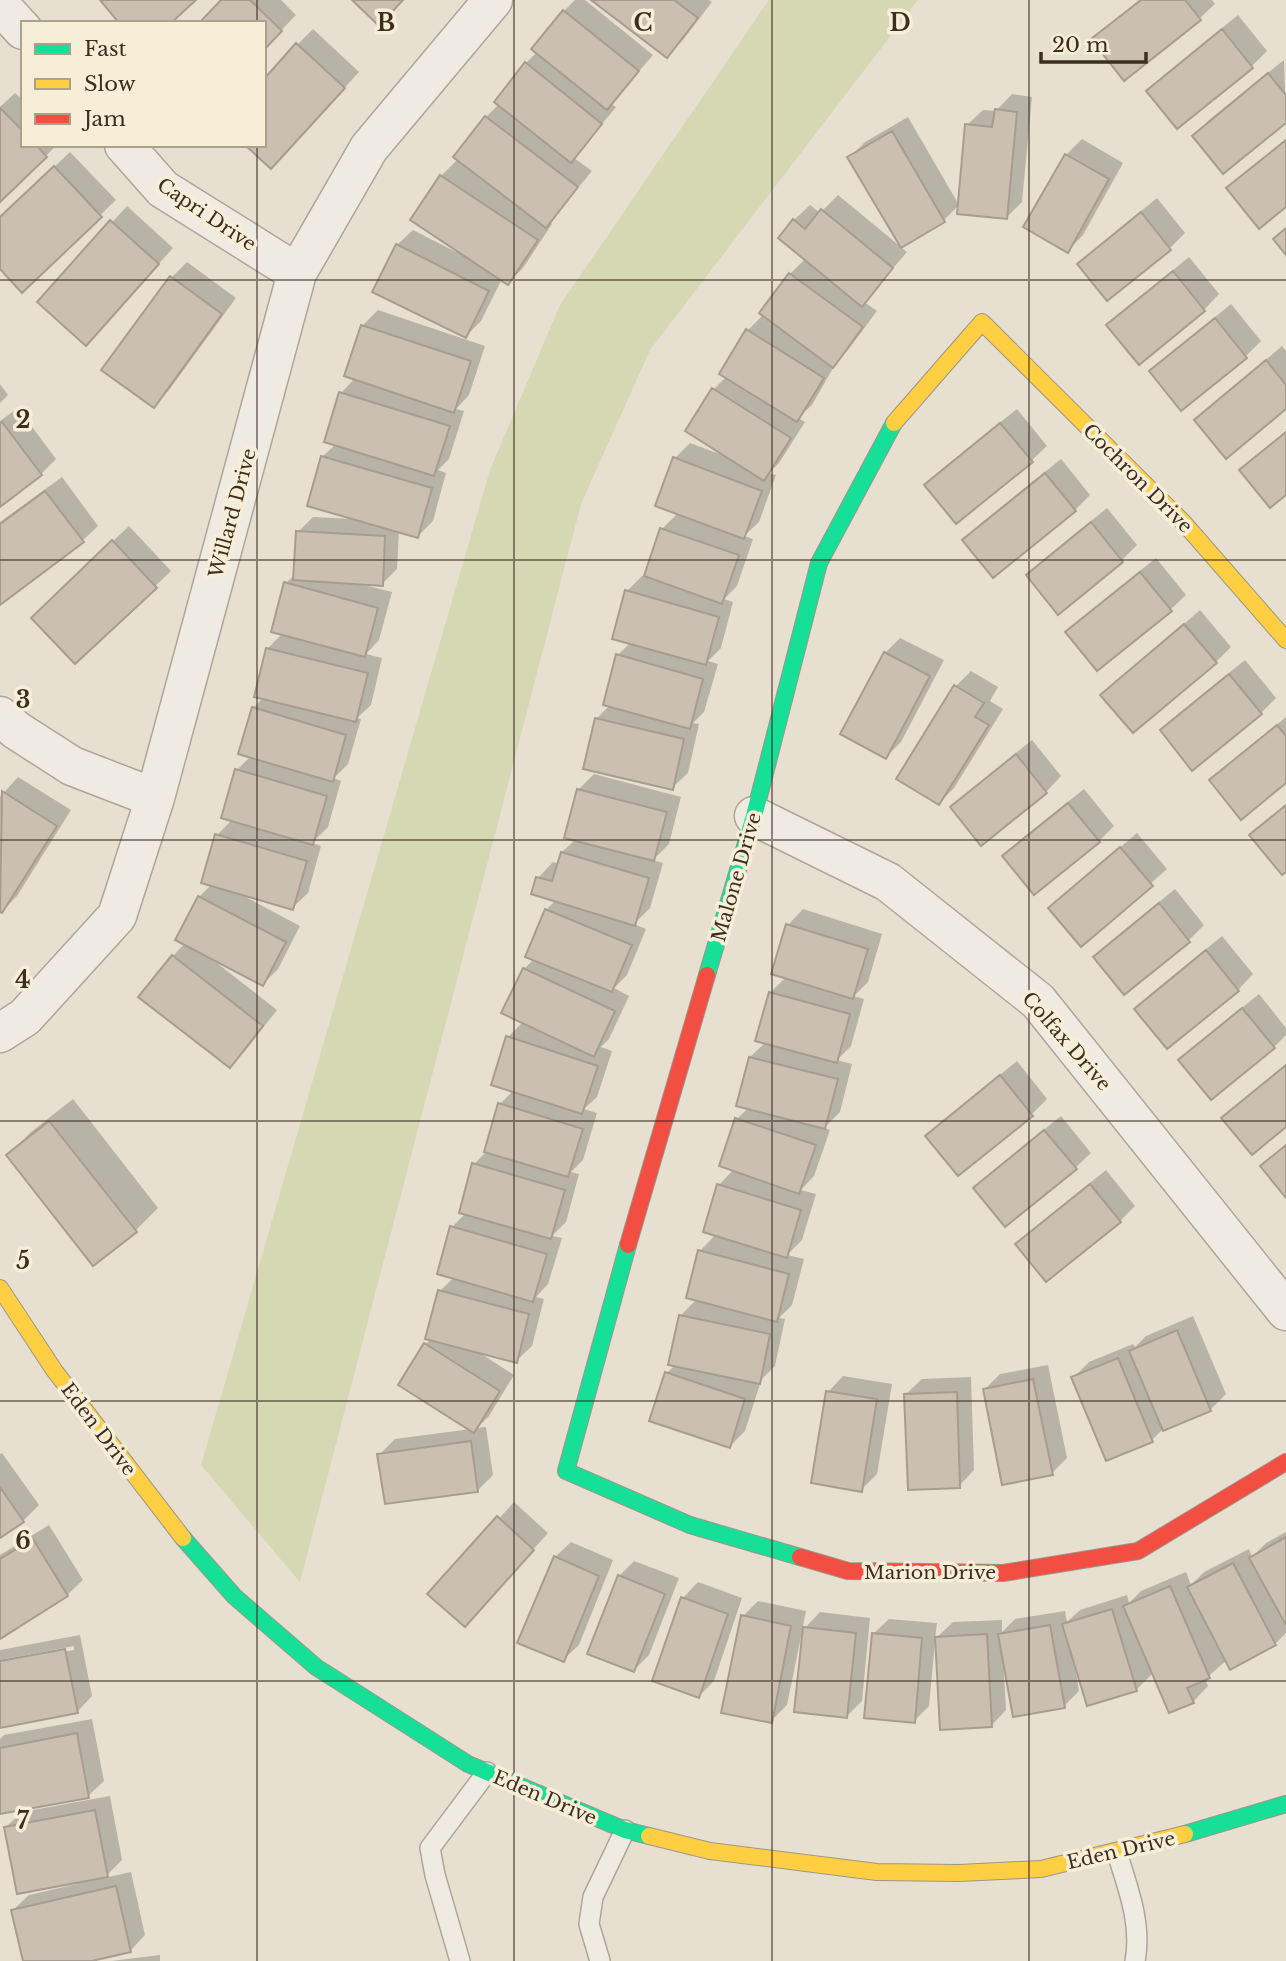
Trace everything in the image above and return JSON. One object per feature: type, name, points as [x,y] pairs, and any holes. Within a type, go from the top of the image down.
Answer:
[{"type":"street","name":"Willard Drive","points":[[0,1033],[25,1017],[117,916],[155,798],[297,273],[369,148],[493,0]]},
{"type":"street","points":[[0,5],[21,28]]},
{"type":"street","name":"Capri Drive","points":[[126,147],[163,189],[297,273]]},
{"type":"street","name":"Cochron Drive","points":[[982,323],[1183,522],[1286,640]]},
{"type":"street","name":"Malone Drive","points":[[566,1471],[632,1230],[754,816],[819,563],[896,419],[982,323]]},
{"type":"street","points":[[0,716],[16,730],[72,766],[155,798]]},
{"type":"street","name":"Colfax Drive","points":[[754,816],[888,882],[1038,1001],[1286,1311]]},
{"type":"street","name":"Eden Drive","points":[[0,1288],[54,1370],[175,1529],[234,1597],[316,1667],[446,1751],[487,1772],[625,1830],[710,1851],[877,1872],[959,1873],[1041,1869],[1117,1853],[1286,1804]]},
{"type":"street","name":"Marion Drive","points":[[566,1471],[690,1525],[848,1571],[1003,1573],[1138,1551],[1286,1462]]},
{"type":"lane","points":[[460,1961],[430,1849],[487,1772]]},
{"type":"lane","points":[[600,1961],[589,1923],[593,1897],[625,1830]]},
{"type":"lane","points":[[1117,1853],[1132,1900],[1138,1942],[1135,1961]]},
{"type":"green space","points":[[769,0],[918,0],[650,350],[581,504],[300,1582],[201,1465],[490,470],[560,305]]},
{"type":"building","points":[[100,0],[196,0],[173,21],[117,21]]},
{"type":"building","points":[[221,0],[250,0],[282,31],[266,48],[266,21],[201,21]]},
{"type":"building","points":[[352,0],[403,0],[379,26]]},
{"type":"building","points":[[591,0],[674,0],[698,18],[667,58]]},
{"type":"building","points":[[1141,0],[1185,0],[1201,20],[1124,81],[1091,39]]},
{"type":"building","points":[[563,10],[639,71],[607,110],[531,49]]},
{"type":"building","points":[[1222,29],[1253,68],[1177,129],[1146,91]]},
{"type":"building","points":[[296,43],[345,88],[271,169],[247,147],[266,147],[266,77]]},
{"type":"building","points":[[525,62],[602,124],[571,163],[494,102]]},
{"type":"building","points":[[1268,73],[1286,95],[1286,123],[1223,174],[1192,136]]},
{"type":"building","points":[[0,108],[21,129],[21,147],[38,147],[47,157],[0,202]]},
{"type":"building","points":[[995,109],[1017,112],[1007,219],[957,214],[965,124],[992,127]]},
{"type":"building","points":[[485,116],[578,187],[546,228],[453,157]]},
{"type":"building","points":[[892,131],[945,222],[901,248],[847,157]]},
{"type":"building","points":[[1286,140],[1286,207],[1259,229],[1226,188]]},
{"type":"building","points":[[1065,154],[1109,179],[1068,253],[1023,227]]},
{"type":"building","points":[[54,166],[102,217],[22,293],[0,269],[0,217]]},
{"type":"building","points":[[440,175],[538,240],[508,285],[410,220]]},
{"type":"building","points":[[821,209],[893,268],[862,307],[778,238],[793,219],[805,229]]},
{"type":"building","points":[[1141,212],[1171,250],[1107,301],[1077,264]]},
{"type":"building","points":[[110,220],[159,264],[86,346],[37,302]]},
{"type":"building","points":[[1286,228],[1286,255],[1273,239]]},
{"type":"building","points":[[396,244],[489,291],[466,338],[372,292]]},
{"type":"building","points":[[1173,271],[1205,311],[1139,365],[1106,325]]},
{"type":"building","points":[[789,273],[863,327],[833,368],[759,313]]},
{"type":"building","points":[[170,276],[222,314],[154,408],[101,370]]},
{"type":"building","points":[[1215,318],[1247,358],[1181,411],[1149,371]]},
{"type":"building","points":[[361,325],[471,361],[454,413],[344,376]]},
{"type":"building","points":[[746,329],[824,378],[797,422],[719,374]]},
{"type":"building","points":[[1266,360],[1286,385],[1286,409],[1226,459],[1194,420]]},
{"type":"building","points":[[712,388],[791,438],[764,481],[685,431]]},
{"type":"building","points":[[339,392],[450,426],[434,476],[324,442]]},
{"type":"building","points":[[2,422],[42,475],[0,507],[0,423]]},
{"type":"building","points":[[1000,423],[1033,462],[956,524],[924,485]]},
{"type":"building","points":[[1286,432],[1286,495],[1270,508],[1239,470]]},
{"type":"building","points":[[321,456],[432,488],[418,538],[307,506]]},
{"type":"building","points":[[673,457],[762,491],[744,539],[655,506]]},
{"type":"building","points":[[1045,473],[1076,511],[993,578],[962,540]]},
{"type":"building","points":[[45,491],[84,542],[0,605],[0,524]]},
{"type":"building","points":[[1091,522],[1123,562],[1058,615],[1026,575]]},
{"type":"building","points":[[660,528],[739,555],[722,604],[644,576]]},
{"type":"building","points":[[296,531],[385,536],[383,586],[293,580]]},
{"type":"building","points":[[112,540],[157,588],[75,664],[31,618]]},
{"type":"building","points":[[1140,572],[1172,611],[1097,671],[1065,632]]},
{"type":"building","points":[[284,582],[378,608],[365,657],[271,632]]},
{"type":"building","points":[[625,590],[719,617],[706,665],[612,639]]},
{"type":"building","points":[[1184,624],[1217,663],[1133,733],[1100,695]]},
{"type":"building","points":[[266,648],[368,673],[356,722],[254,697]]},
{"type":"building","points":[[884,652],[930,676],[886,759],[840,734]]},
{"type":"building","points":[[616,654],[703,679],[690,729],[603,705]]},
{"type":"building","points":[[1229,674],[1262,714],[1192,771],[1160,730]]},
{"type":"building","points":[[954,685],[984,703],[975,717],[989,725],[939,805],[896,779]]},
{"type":"building","points":[[252,707],[346,735],[333,782],[238,754]]},
{"type":"building","points":[[595,718],[684,739],[673,790],[583,769]]},
{"type":"building","points":[[1277,725],[1286,736],[1286,783],[1241,820],[1209,780]]},
{"type":"building","points":[[1016,754],[1047,793],[981,846],[950,807]]},
{"type":"building","points":[[235,769],[327,796],[313,845],[221,818]]},
{"type":"building","points":[[577,789],[667,812],[654,861],[564,838]]},
{"type":"building","points":[[2,791],[57,826],[2,913],[0,912]]},
{"type":"building","points":[[1068,803],[1100,842],[1034,895],[1002,856]]},
{"type":"building","points":[[1286,805],[1286,872],[1282,875],[1249,835]]},
{"type":"building","points":[[215,834],[307,861],[293,910],[201,883]]},
{"type":"building","points":[[1120,847],[1153,886],[1081,947],[1048,908]]},
{"type":"building","points":[[561,852],[649,878],[635,926],[531,894],[536,877],[552,881]]},
{"type":"building","points":[[198,896],[286,942],[263,986],[175,940]]},
{"type":"building","points":[[1159,903],[1190,942],[1124,995],[1093,957]]},
{"type":"building","points":[[545,909],[632,945],[612,992],[525,957]]},
{"type":"building","points":[[786,924],[868,949],[853,999],[771,974]]},
{"type":"building","points":[[1206,950],[1239,991],[1167,1049],[1134,1009]]},
{"type":"building","points":[[172,955],[263,1026],[230,1068],[138,997]]},
{"type":"building","points":[[523,968],[615,1011],[594,1057],[501,1013]]},
{"type":"building","points":[[769,992],[850,1014],[837,1063],[755,1041]]},
{"type":"building","points":[[1242,1008],[1275,1048],[1211,1100],[1178,1060]]},
{"type":"building","points":[[506,1036],[598,1066],[582,1114],[491,1085]]},
{"type":"building","points":[[749,1057],[838,1079],[825,1129],[736,1106]]},
{"type":"building","points":[[1286,1065],[1286,1127],[1252,1155],[1221,1118]]},
{"type":"building","points":[[1000,1075],[1033,1116],[958,1176],[925,1136]]},
{"type":"building","points":[[498,1103],[583,1129],[568,1177],[484,1152]]},
{"type":"building","points":[[735,1118],[816,1145],[799,1194],[719,1166]]},
{"type":"building","points":[[49,1121],[137,1232],[93,1266],[6,1155]]},
{"type":"building","points":[[1044,1130],[1077,1169],[1005,1227],[973,1188]]},
{"type":"building","points":[[1286,1145],[1286,1198],[1260,1166]]},
{"type":"building","points":[[472,1163],[565,1190],[551,1239],[459,1213]]},
{"type":"building","points":[[717,1184],[801,1210],[787,1258],[703,1232]]},
{"type":"building","points":[[1090,1184],[1121,1222],[1046,1282],[1015,1244]]},
{"type":"building","points":[[450,1226],[547,1254],[533,1302],[437,1274]]},
{"type":"building","points":[[698,1250],[789,1274],[777,1322],[686,1298]]},
{"type":"building","points":[[438,1290],[529,1314],[517,1363],[425,1339]]},
{"type":"building","points":[[679,1315],[770,1334],[760,1384],[668,1365]]},
{"type":"building","points":[[1177,1330],[1211,1411],[1163,1431],[1129,1351]]},
{"type":"building","points":[[424,1343],[500,1391],[474,1433],[398,1385]]},
{"type":"building","points":[[1118,1358],[1153,1442],[1106,1461],[1071,1377]]},
{"type":"building","points":[[665,1372],[745,1399],[730,1448],[649,1421]]},
{"type":"building","points":[[1033,1379],[1053,1475],[1002,1485],[983,1389]]},
{"type":"building","points":[[826,1391],[877,1399],[862,1492],[811,1483]]},
{"type":"building","points":[[957,1392],[960,1488],[908,1490],[904,1394]]},
{"type":"building","points":[[471,1441],[478,1492],[385,1504],[377,1454]]},
{"type":"building","points":[[0,1487],[24,1522],[0,1538]]},
{"type":"building","points":[[497,1516],[534,1550],[465,1627],[427,1594]]},
{"type":"building","points":[[1286,1537],[1286,1625],[1249,1558]]},
{"type":"building","points":[[33,1539],[68,1596],[0,1639],[0,1559]]},
{"type":"building","points":[[554,1556],[599,1576],[564,1662],[517,1643]]},
{"type":"building","points":[[1233,1563],[1276,1645],[1230,1670],[1187,1587]]},
{"type":"building","points":[[618,1575],[665,1594],[634,1672],[587,1654]]},
{"type":"building","points":[[1170,1586],[1210,1678],[1187,1688],[1194,1703],[1169,1713],[1123,1606]]},
{"type":"building","points":[[681,1597],[728,1614],[699,1698],[652,1681]]},
{"type":"building","points":[[1112,1609],[1137,1691],[1087,1706],[1062,1624]]},
{"type":"building","points":[[741,1615],[791,1626],[772,1723],[721,1713]]},
{"type":"building","points":[[1050,1625],[1065,1708],[1013,1717],[998,1634]]},
{"type":"building","points":[[803,1627],[856,1633],[847,1718],[794,1712]]},
{"type":"building","points":[[872,1633],[922,1638],[915,1723],[864,1718]]},
{"type":"building","points":[[987,1634],[992,1727],[940,1730],[935,1637]]},
{"type":"building","points":[[65,1649],[78,1713],[0,1728],[0,1661]]},
{"type":"building","points":[[77,1733],[89,1798],[0,1814],[0,1748]]},
{"type":"building","points":[[95,1810],[108,1877],[17,1894],[4,1827]]},
{"type":"building","points":[[116,1886],[131,1952],[92,1961],[23,1961],[11,1910]]},
{"type":"traffic: fast","points":[[707,975],[754,816],[819,563],[894,423]]},
{"type":"traffic: fast","points":[[628,1245],[566,1471],[690,1525],[800,1557]]},
{"type":"traffic: fast","points":[[183,1538],[234,1596],[316,1667],[468,1764],[625,1830],[649,1836]]},
{"type":"traffic: fast","points":[[1185,1834],[1286,1804]]},
{"type":"traffic: slow","points":[[894,423],[982,322],[1183,522],[1286,640]]},
{"type":"traffic: slow","points":[[0,1288],[54,1370],[183,1538]]},
{"type":"traffic: slow","points":[[649,1836],[710,1851],[877,1872],[959,1873],[1041,1869],[1185,1834]]},
{"type":"traffic: jam","points":[[628,1245],[707,975]]},
{"type":"traffic: jam","points":[[800,1557],[848,1571],[1003,1573],[1138,1551],[1286,1462]]}]
